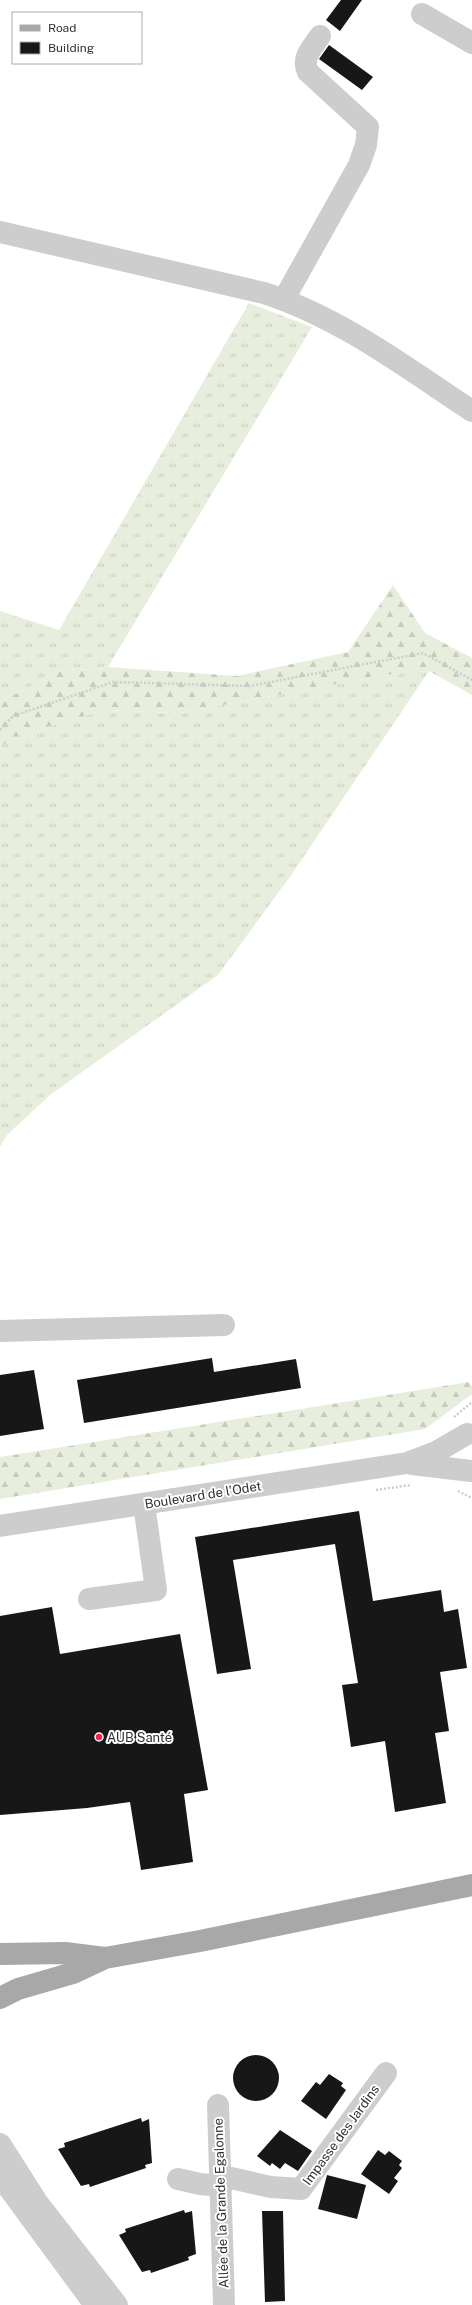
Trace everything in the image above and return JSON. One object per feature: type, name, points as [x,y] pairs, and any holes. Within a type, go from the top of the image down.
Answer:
[{"type":"main road","points":[[0,1998],[18,1989],[73,1973],[105,1958],[200,1941],[472,1885]]},
{"type":"main road","points":[[0,1954],[65,1953],[105,1958]]},
{"type":"street","points":[[422,14],[472,43]]},
{"type":"street","points":[[284,299],[359,164],[366,145],[368,127],[308,72],[305,66],[305,59],[320,36]]},
{"type":"street","points":[[0,232],[264,293],[284,299],[323,315],[472,411]]},
{"type":"street","points":[[0,1331],[224,1325]]},
{"type":"street","name":"Boulevard de l'Odet","points":[[0,1526],[407,1463],[436,1452],[469,1431]]},
{"type":"street","name":"Boulevard de l'Odet","points":[[407,1463],[471,1471],[464,1453],[469,1431]]},
{"type":"street","points":[[89,1599],[156,1590],[144,1504]]},
{"type":"street","name":"Impasse des Jardins","points":[[222,2181],[301,2189],[386,2073]]},
{"type":"street","name":"Allée de la Grande Egalonne","points":[[218,2105],[222,2181],[222,2304]]},
{"type":"street","points":[[0,2144],[37,2202],[118,2305]]},
{"type":"street","points":[[0,2176],[94,2305]]},
{"type":"street","points":[[178,2179],[200,2184],[222,2181]]},
{"type":"path","points":[[0,730],[13,716],[113,682],[250,686],[423,653],[472,680]]},
{"type":"green space","points":[[249,303],[312,327],[108,667],[58,672],[0,702],[0,611],[59,630]]},
{"type":"green space","points":[[393,585],[425,633],[472,658],[472,695],[429,671],[392,674],[179,713],[104,710],[10,738],[0,749],[0,702],[58,672],[108,667],[237,676],[348,652]]},
{"type":"green space","points":[[429,671],[292,874],[218,975],[50,1095],[6,1136],[0,1147],[0,749],[10,738],[104,710],[179,713],[392,674]]},
{"type":"green space","points":[[469,1382],[472,1387],[472,1394],[425,1429],[0,1499],[0,1457]]},
{"type":"building","points":[[341,0],[362,0],[340,31],[326,20]]},
{"type":"building","points":[[329,45],[373,77],[362,90],[319,59]]},
{"type":"building","points":[[212,1358],[214,1372],[296,1359],[301,1388],[84,1423],[77,1380]]},
{"type":"building","points":[[34,1370],[44,1429],[0,1436],[0,1375]]},
{"type":"building","points":[[359,1511],[373,1601],[441,1590],[444,1612],[458,1609],[467,1668],[440,1672],[449,1731],[435,1733],[446,1803],[395,1812],[385,1741],[351,1747],[342,1685],[358,1683],[335,1544],[233,1560],[251,1669],[217,1674],[195,1537]]},
{"type":"building","name":"AUB Santé","points":[[52,1607],[60,1654],[180,1634],[208,1790],[184,1794],[193,1862],[141,1870],[130,1802],[87,1808],[0,1815],[0,1616]]},
{"type":"building","points":[[252,2055],[260,2055],[269,2059],[275,2065],[279,2078],[275,2091],[269,2097],[260,2101],[252,2101],[243,2097],[237,2091],[233,2082],[233,2074],[237,2065],[243,2059]]},
{"type":"building","points":[[329,2074],[343,2083],[341,2086],[346,2090],[326,2119],[301,2101],[316,2082],[320,2085]]},
{"type":"building","points":[[141,2118],[142,2122],[149,2119],[152,2163],[145,2165],[146,2168],[90,2187],[89,2184],[81,2186],[58,2149],[65,2147],[64,2143]]},
{"type":"building","points":[[280,2130],[312,2151],[298,2171],[285,2163],[280,2169],[272,2163],[270,2166],[257,2156]]},
{"type":"building","points":[[378,2150],[385,2155],[389,2151],[402,2161],[399,2165],[402,2168],[394,2178],[398,2181],[389,2194],[361,2174]]},
{"type":"building","points":[[327,2175],[366,2185],[357,2219],[318,2209]]},
{"type":"building","points":[[184,2210],[185,2213],[192,2211],[196,2254],[188,2257],[189,2260],[151,2273],[150,2270],[142,2272],[119,2235],[126,2232],[125,2229]]},
{"type":"building","points":[[262,2211],[283,2211],[285,2301],[265,2302]]},
{"type":"place","name":"AUB Santé","points":[[99,1737]]}]
